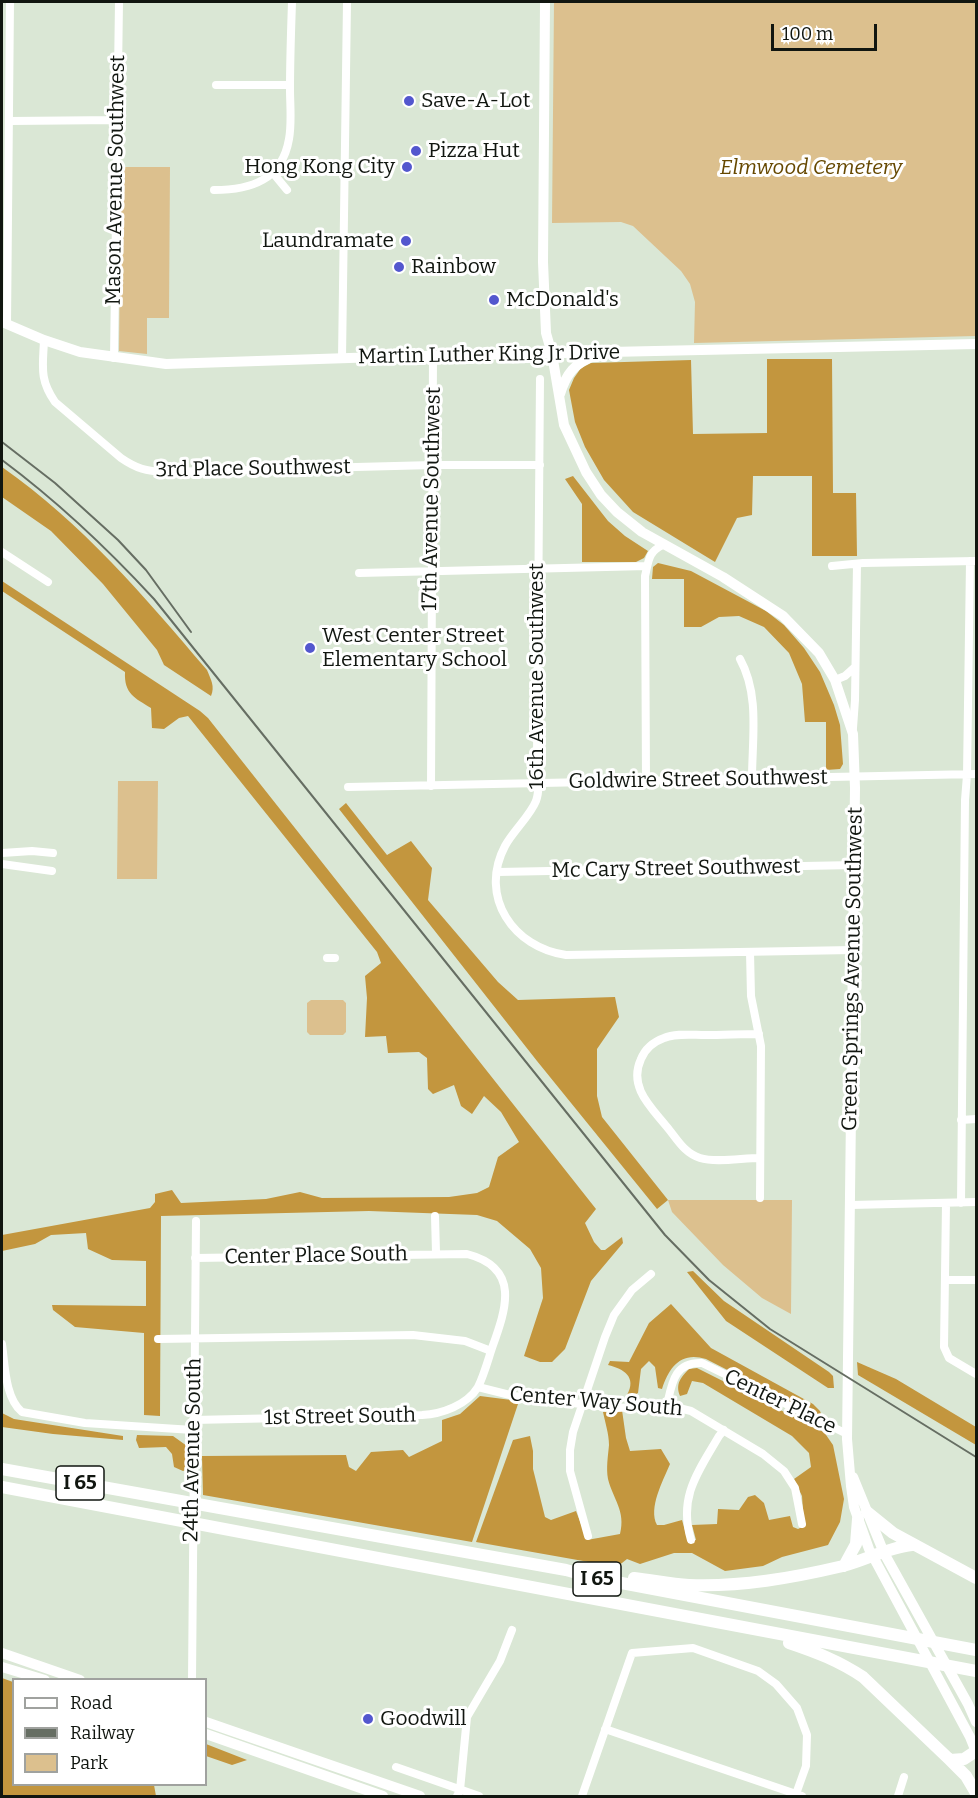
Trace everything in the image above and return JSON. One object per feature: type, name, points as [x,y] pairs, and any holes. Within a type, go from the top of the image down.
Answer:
[{"type":"highway","name":"I 65","points":[[2,1469],[566,1570],[595,1578],[976,1650]]},
{"type":"highway","name":"I 65","points":[[2,1487],[976,1671]]},
{"type":"highway","points":[[844,1566],[856,1544],[863,1516],[912,1545],[976,1578]]},
{"type":"highway","points":[[566,1570],[687,1585],[718,1585],[772,1581],[844,1566],[901,1546],[912,1545]]},
{"type":"highway","points":[[745,1628],[820,1653],[847,1666],[863,1677],[966,1776],[976,1793]]},
{"type":"highway","points":[[950,1760],[964,1759],[976,1751]]},
{"type":"main road","name":"Green Springs Avenue Southwest","points":[[544,2],[543,262],[546,333],[552,354],[564,425],[586,472],[601,495],[617,512],[642,532],[723,578],[783,616],[819,653],[835,680],[853,734],[855,865],[847,1434],[854,1507],[863,1516],[878,1555]]},
{"type":"main road","name":"Martin Luther King Jr Drive","points":[[4,323],[80,352],[166,364],[976,344]]},
{"type":"main road","points":[[559,397],[570,371],[578,363],[602,353]]},
{"type":"main road","points":[[878,1555],[908,1596],[976,1722]]},
{"type":"main road","points":[[878,1555],[894,1597],[976,1751]]},
{"type":"main road","points":[[2,1653],[74,1678]]},
{"type":"main road","points":[[2,1667],[38,1678]]},
{"type":"main road","points":[[207,1722],[420,1797]]},
{"type":"main road","points":[[207,1734],[383,1797]]},
{"type":"street","points":[[4,323],[10,121],[10,2]]},
{"type":"street","name":"Mason Avenue Southwest","points":[[114,358],[119,2]]},
{"type":"street","points":[[214,190],[256,185],[273,173],[285,156],[289,139],[292,2]]},
{"type":"street","points":[[342,358],[347,2]]},
{"type":"street","points":[[216,85],[290,86]]},
{"type":"street","points":[[10,121],[117,120]]},
{"type":"street","points":[[273,173],[287,190]]},
{"type":"street","name":"3rd Place Southwest","points":[[44,340],[42,377],[47,391],[55,402],[121,458],[146,471],[540,465]]},
{"type":"street","name":"17th Avenue Southwest","points":[[431,786],[433,356]]},
{"type":"street","name":"16th Avenue Southwest","points":[[540,379],[538,791],[536,802],[504,847],[498,872],[498,897],[502,909],[513,928],[527,941],[541,949],[572,956],[853,950]]},
{"type":"street","points":[[646,781],[645,576],[650,555],[656,548],[663,545]]},
{"type":"street","points":[[2,552],[48,582]]},
{"type":"street","points":[[832,566],[973,561],[965,800],[961,1203]]},
{"type":"street","name":"Green Springs Avenue Southwest","points":[[853,734],[857,564]]},
{"type":"street","points":[[359,573],[647,566]]},
{"type":"street","points":[[740,659],[753,694],[752,779]]},
{"type":"street","points":[[835,680],[845,676],[855,667]]},
{"type":"street","name":"Goldwire Street Southwest","points":[[348,787],[976,774]]},
{"type":"street","points":[[2,853],[32,851],[53,853]]},
{"type":"street","points":[[2,864],[52,871]]},
{"type":"street","name":"Mc Cary Street Southwest","points":[[498,872],[855,865]]},
{"type":"street","points":[[750,952],[751,996],[759,1034],[761,1063],[760,1198]]},
{"type":"street","points":[[759,1034],[664,1038],[654,1043],[645,1052],[639,1063],[637,1076],[639,1089],[645,1100],[688,1151],[699,1157],[710,1159],[760,1158]]},
{"type":"street","points":[[961,1120],[976,1119]]},
{"type":"street","points":[[851,1205],[976,1202]]},
{"type":"street","points":[[946,1203],[944,1347],[949,1358],[976,1374]]},
{"type":"street","points":[[435,1216],[436,1253]]},
{"type":"street","name":"24th Avenue South","points":[[192,1678],[196,1221]]},
{"type":"street","name":"Center Place South","points":[[195,1258],[436,1253],[476,1256],[491,1265],[500,1275],[506,1292],[505,1309],[478,1387]]},
{"type":"street","points":[[588,1536],[573,1481],[570,1442],[604,1337],[614,1315],[625,1298],[651,1274]]},
{"type":"street","points":[[945,1280],[976,1280]]},
{"type":"street","points":[[158,1340],[413,1335],[453,1339],[491,1351]]},
{"type":"street","points":[[2,1344],[10,1396],[21,1412],[85,1424],[193,1430]]},
{"type":"street","name":"Center Place","points":[[667,1405],[674,1378],[688,1365],[702,1363],[847,1434]]},
{"type":"street","name":"Center Way South","points":[[478,1387],[514,1396],[617,1408],[667,1405],[691,1411],[763,1454],[784,1471],[795,1488],[802,1524]]},
{"type":"street","name":"1st Street South","points":[[193,1420],[432,1415],[452,1408],[478,1387]]},
{"type":"street","points":[[691,1540],[686,1516],[688,1494],[724,1430]]},
{"type":"street","points":[[458,1793],[467,1717],[500,1661],[512,1630]]},
{"type":"street","points":[[582,1797],[605,1729],[632,1653],[693,1648],[758,1671],[777,1684],[797,1708],[807,1735],[806,1766],[799,1795],[605,1729]]},
{"type":"street","points":[[396,1767],[458,1793],[479,1797]]},
{"type":"street","points":[[898,1797],[904,1777]]},
{"type":"green space","name":"Elmwood Cemetery","points":[[554,2],[976,2],[976,336],[694,343],[695,302],[690,284],[681,271],[633,226],[621,222],[552,223]]},
{"type":"green space","points":[[121,167],[170,167],[169,318],[147,318],[147,354],[119,351]]},
{"type":"green space","points":[[118,781],[158,781],[157,879],[117,879]]},
{"type":"green space","points":[[311,1000],[343,1000],[346,1003],[346,1032],[343,1035],[310,1035],[307,1032],[307,1003]]},
{"type":"green space","points":[[668,1200],[792,1200],[791,1314],[762,1298],[723,1265],[672,1212]]},
{"type":"shaded area","points":[[767,359],[832,359],[833,493],[856,493],[857,556],[812,556],[812,476],[753,476],[752,515],[737,518],[715,562],[633,512],[604,480],[585,447],[575,422],[569,390],[581,368],[591,363],[691,360],[693,434],[767,433]]},
{"type":"shaded area","points":[[2,467],[59,512],[136,588],[207,670],[213,686],[211,696],[164,665],[157,650],[103,584],[51,531],[2,497]]},
{"type":"shaded area","points":[[573,476],[608,521],[648,551],[644,558],[636,562],[582,562],[582,504],[565,479]]},
{"type":"shaded area","points":[[658,563],[691,571],[766,611],[784,625],[804,648],[820,672],[834,705],[840,725],[843,764],[840,769],[826,770],[826,722],[805,722],[802,684],[789,653],[764,627],[739,616],[719,617],[701,627],[684,627],[684,579],[652,579],[653,567]]},
{"type":"shaded area","points":[[2,581],[208,718],[596,1209],[585,1223],[594,1242],[601,1250],[605,1250],[622,1237],[623,1243],[591,1281],[565,1349],[552,1362],[540,1362],[524,1356],[543,1298],[541,1268],[530,1249],[497,1221],[477,1215],[369,1211],[161,1216],[160,1416],[144,1415],[144,1333],[75,1327],[53,1310],[52,1305],[146,1306],[146,1261],[112,1260],[88,1249],[86,1233],[51,1235],[35,1244],[2,1251],[2,1235],[150,1208],[155,1202],[155,1194],[172,1190],[181,1203],[266,1199],[300,1192],[322,1198],[449,1197],[477,1193],[489,1187],[498,1157],[519,1142],[501,1112],[484,1096],[472,1114],[461,1106],[454,1085],[433,1094],[428,1089],[427,1058],[419,1052],[388,1053],[386,1036],[365,1037],[367,998],[365,976],[381,963],[377,952],[188,716],[179,718],[164,729],[152,728],[151,708],[135,698],[126,686],[125,672],[2,591]]},
{"type":"shaded area","points":[[346,803],[387,855],[411,841],[432,868],[428,900],[498,982],[518,1000],[615,997],[619,1017],[597,1049],[597,1096],[602,1117],[668,1200],[657,1209],[537,1061],[339,809]]},
{"type":"shaded area","points":[[693,1271],[724,1301],[829,1372],[833,1376],[834,1388],[828,1388],[726,1321],[687,1272]]},
{"type":"shaded area","points":[[671,1304],[711,1348],[813,1404],[820,1411],[821,1418],[706,1359],[697,1357],[683,1359],[677,1363],[668,1374],[662,1389],[658,1388],[655,1367],[649,1361],[641,1369],[638,1393],[631,1397],[627,1395],[630,1389],[630,1379],[624,1372],[608,1365],[610,1361],[629,1362],[649,1323]]},
{"type":"shaded area","points":[[857,1362],[896,1379],[976,1427],[976,1445],[858,1375]]},
{"type":"shaded area","points":[[697,1368],[824,1432],[833,1445],[844,1499],[840,1522],[828,1545],[782,1557],[763,1566],[725,1571],[692,1553],[674,1553],[640,1564],[627,1559],[617,1567],[476,1542],[513,1440],[530,1436],[533,1469],[545,1517],[551,1520],[576,1511],[587,1540],[620,1534],[620,1512],[608,1479],[609,1441],[603,1412],[622,1410],[630,1451],[661,1449],[670,1464],[655,1503],[657,1525],[682,1520],[688,1541],[696,1540],[692,1525],[717,1524],[718,1509],[739,1510],[748,1497],[755,1495],[764,1503],[769,1520],[790,1516],[793,1527],[798,1529],[804,1526],[802,1496],[794,1479],[811,1467],[809,1453],[792,1436],[703,1383],[692,1381],[687,1394],[680,1396],[678,1388],[681,1378],[689,1369]]},
{"type":"shaded area","points":[[480,1396],[519,1401],[472,1542],[203,1495],[202,1456],[346,1455],[349,1467],[356,1471],[371,1452],[403,1450],[409,1457],[442,1441],[442,1420],[460,1414]]},
{"type":"shaded area","points":[[2,1413],[14,1419],[123,1436],[123,1440],[2,1427]]},
{"type":"shaded area","points":[[137,1435],[173,1436],[187,1446],[188,1469],[183,1471],[174,1467],[172,1454],[166,1447],[139,1448]]},
{"type":"shaded area","points":[[2,1678],[12,1682],[12,1786],[154,1786],[156,1796],[2,1796]]},
{"type":"shaded area","points":[[207,1744],[247,1760],[232,1765],[207,1756]]},
{"type":"railway","points":[[2,442],[55,483],[118,540],[146,570],[191,632]]},
{"type":"railway","points":[[2,460],[81,526],[154,599],[665,1235],[709,1280],[770,1329],[976,1457]]},
{"type":"place","name":"Save-A-Lot","points":[[409,101]]},
{"type":"place","name":"Pizza Hut","points":[[416,151]]},
{"type":"place","name":"Hong Kong City","points":[[407,167]]},
{"type":"place","name":"Laundramate","points":[[406,241]]},
{"type":"place","name":"Rainbow","points":[[399,267]]},
{"type":"place","name":"McDonald's","points":[[494,300]]},
{"type":"place","name":"West Center Street Elementary School","points":[[310,648]]},
{"type":"place","name":"Goodwill","points":[[368,1719]]}]
